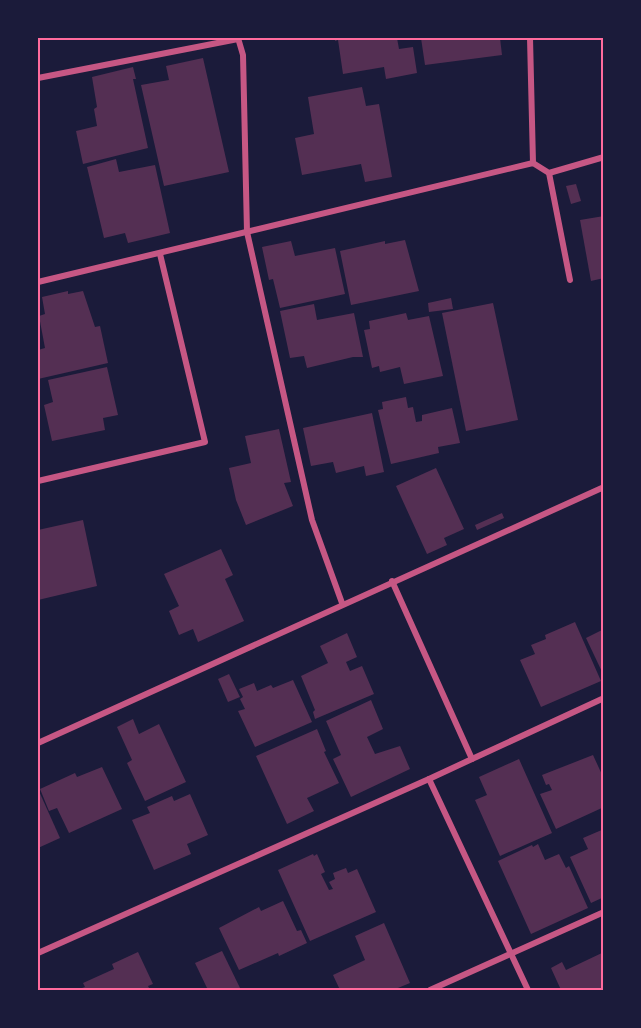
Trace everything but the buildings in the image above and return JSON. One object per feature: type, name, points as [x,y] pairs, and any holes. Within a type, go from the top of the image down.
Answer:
[{"type":"street","points":[[38,78],[238,38],[243,55],[247,232],[312,520],[342,603]]},
{"type":"street","points":[[530,38],[533,163]]},
{"type":"street","points":[[549,173],[603,157]]},
{"type":"street","points":[[38,282],[533,163],[549,173],[570,280]]},
{"type":"street","points":[[38,481],[205,442],[160,254]]},
{"type":"street","points":[[38,743],[603,486]]},
{"type":"street","points":[[392,581],[472,759]]},
{"type":"street","points":[[38,953],[429,779],[603,698]]},
{"type":"street","points":[[429,779],[528,990]]},
{"type":"street","points":[[430,990],[603,912]]}]
